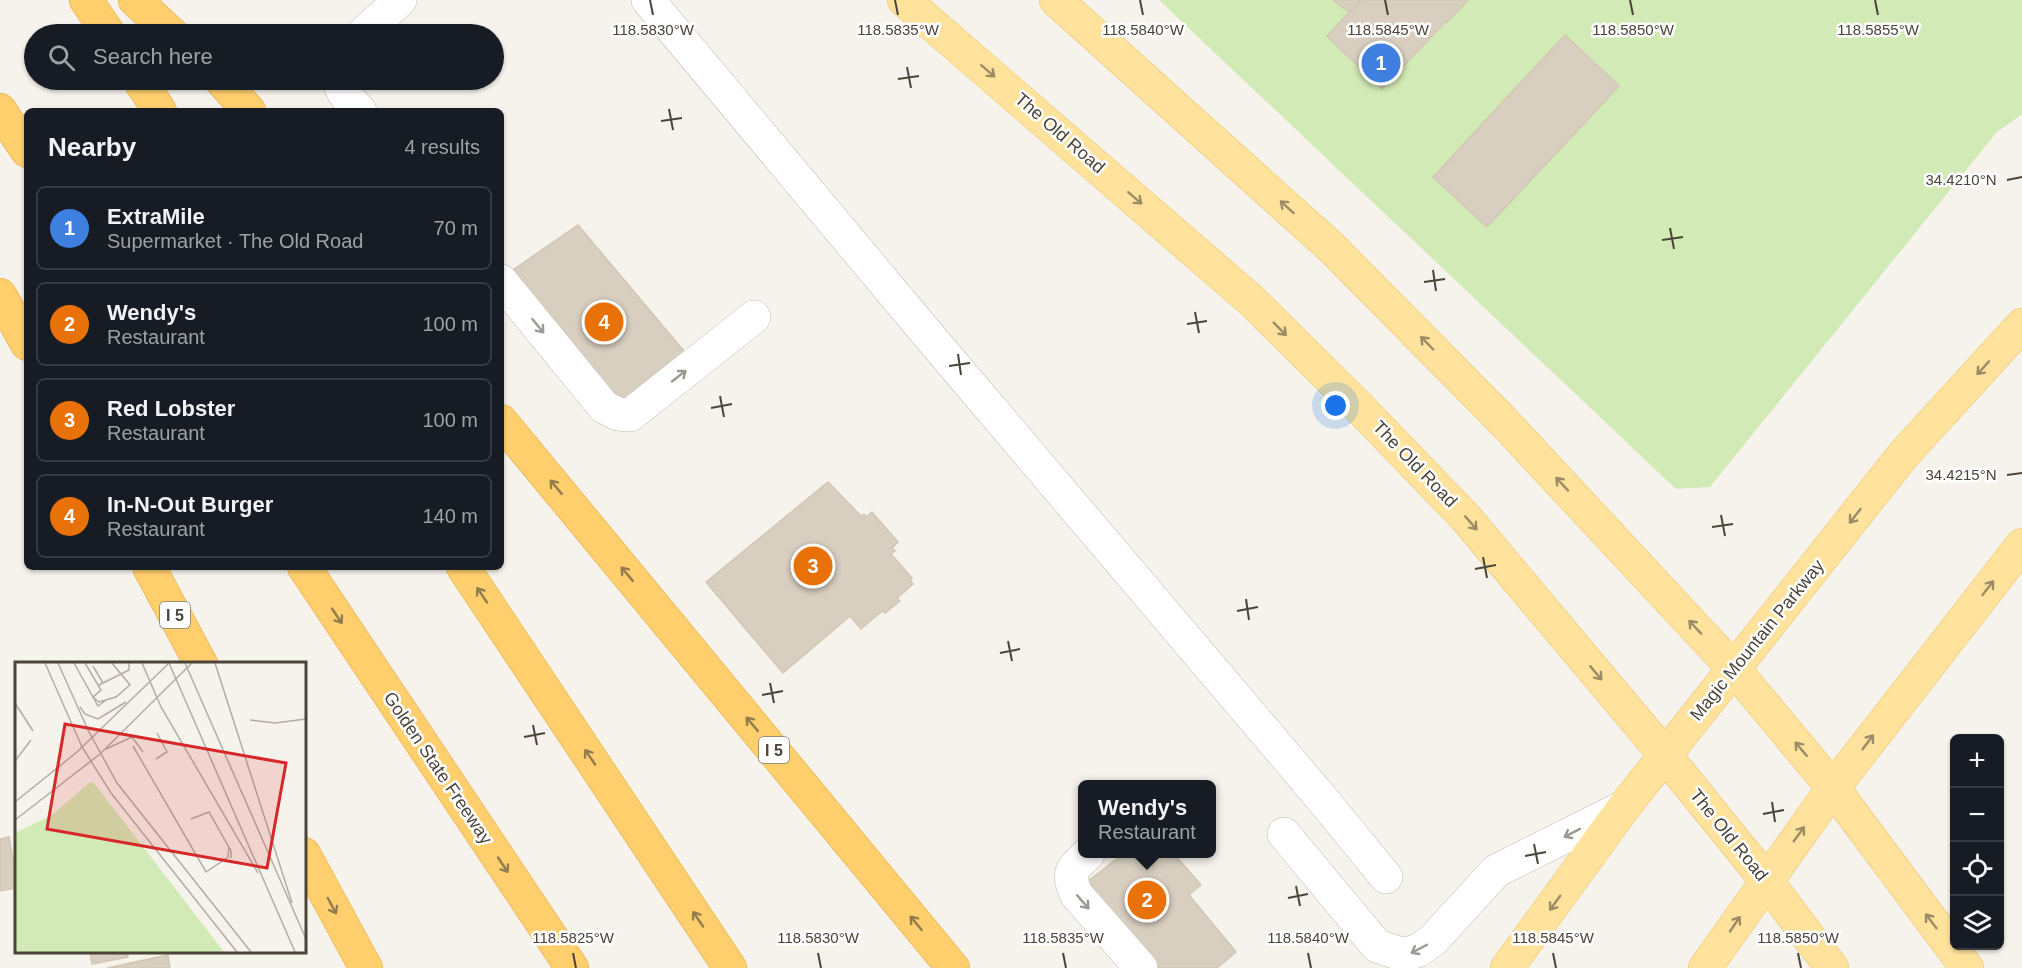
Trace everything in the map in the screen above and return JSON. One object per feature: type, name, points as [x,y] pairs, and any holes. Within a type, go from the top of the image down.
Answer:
[{"type":"highway","points":[[86,0],[102,24]]},
{"type":"highway","points":[[135,0],[161,24]]},
{"type":"highway","points":[[146,90],[158,108]]},
{"type":"highway","points":[[230,90],[246,108]]},
{"type":"highway","points":[[0,110],[24,146]]},
{"type":"highway","points":[[0,295],[24,339]]},
{"type":"highway","name":"I 5","points":[[504,425],[953,968]]},
{"type":"highway","name":"I 5","points":[[150,570],[200,662]]},
{"type":"highway","name":"Golden State Freeway","points":[[306,570],[572,968]]},
{"type":"highway","points":[[465,570],[730,968]]},
{"type":"highway","points":[[306,858],[366,968]]},
{"type":"main road","name":"The Old Road","points":[[904,0],[1252,301],[1344,391],[1466,518],[1665,755],[1766,880],[1832,968]]},
{"type":"main road","points":[[1056,0],[1341,256],[1503,421],[1734,669],[1833,788],[1966,968]]},
{"type":"main road","name":"Magic Mountain Parkway","points":[[1507,968],[1624,807],[1904,454],[2022,325]]},
{"type":"main road","points":[[1705,968],[1833,788],[2022,545]]},
{"type":"lane","points":[[345,24],[350,15],[367,0]]},
{"type":"lane","points":[[374,24],[400,0]]},
{"type":"lane","points":[[648,0],[1386,877]]},
{"type":"lane","points":[[343,90],[357,108]]},
{"type":"lane","points":[[366,90],[371,108]]},
{"type":"lane","points":[[504,285],[604,407],[618,414],[630,415],[754,316]]},
{"type":"lane","points":[[1284,834],[1377,946],[1404,955],[1419,950],[1433,940],[1496,871],[1624,807]]},
{"type":"lane","points":[[1084,858],[1074,867],[1070,879],[1076,894],[1141,968]]},
{"type":"green space","points":[[1159,0],[2022,0],[2022,114],[1996,133],[1710,487],[1676,489]]},
{"type":"building","points":[[1333,0],[1361,0],[1349,12]]},
{"type":"building","points":[[1361,0],[1468,0],[1382,89],[1327,36]]},
{"type":"building","points":[[1565,35],[1619,86],[1487,227],[1433,177]]},
{"type":"building","points":[[578,225],[704,375],[646,423],[565,385],[507,274]]},
{"type":"building","points":[[828,482],[861,516],[864,514],[866,517],[872,512],[898,542],[892,548],[895,551],[891,554],[912,578],[910,579],[913,584],[897,598],[900,601],[885,613],[882,611],[861,629],[850,616],[783,673],[706,582]]},
{"type":"building","points":[[9,837],[15,870],[15,888],[0,891],[0,839]]},
{"type":"building","points":[[1118,858],[1177,858],[1201,885],[1189,895],[1236,952],[1217,968],[1158,968],[1143,951],[1141,943],[1137,946],[1087,882]]},
{"type":"building","points":[[90,953],[127,953],[128,957],[92,964]]},
{"type":"building","points":[[168,955],[170,968],[107,968]]},
{"type":"place","name":"ExtraMile","points":[[1381,63]]},
{"type":"place","name":"In-N-Out Burger","points":[[604,322]]},
{"type":"place","name":"Red Lobster","points":[[813,566]]},
{"type":"place","name":"Wendy's","points":[[1147,900]]}]
